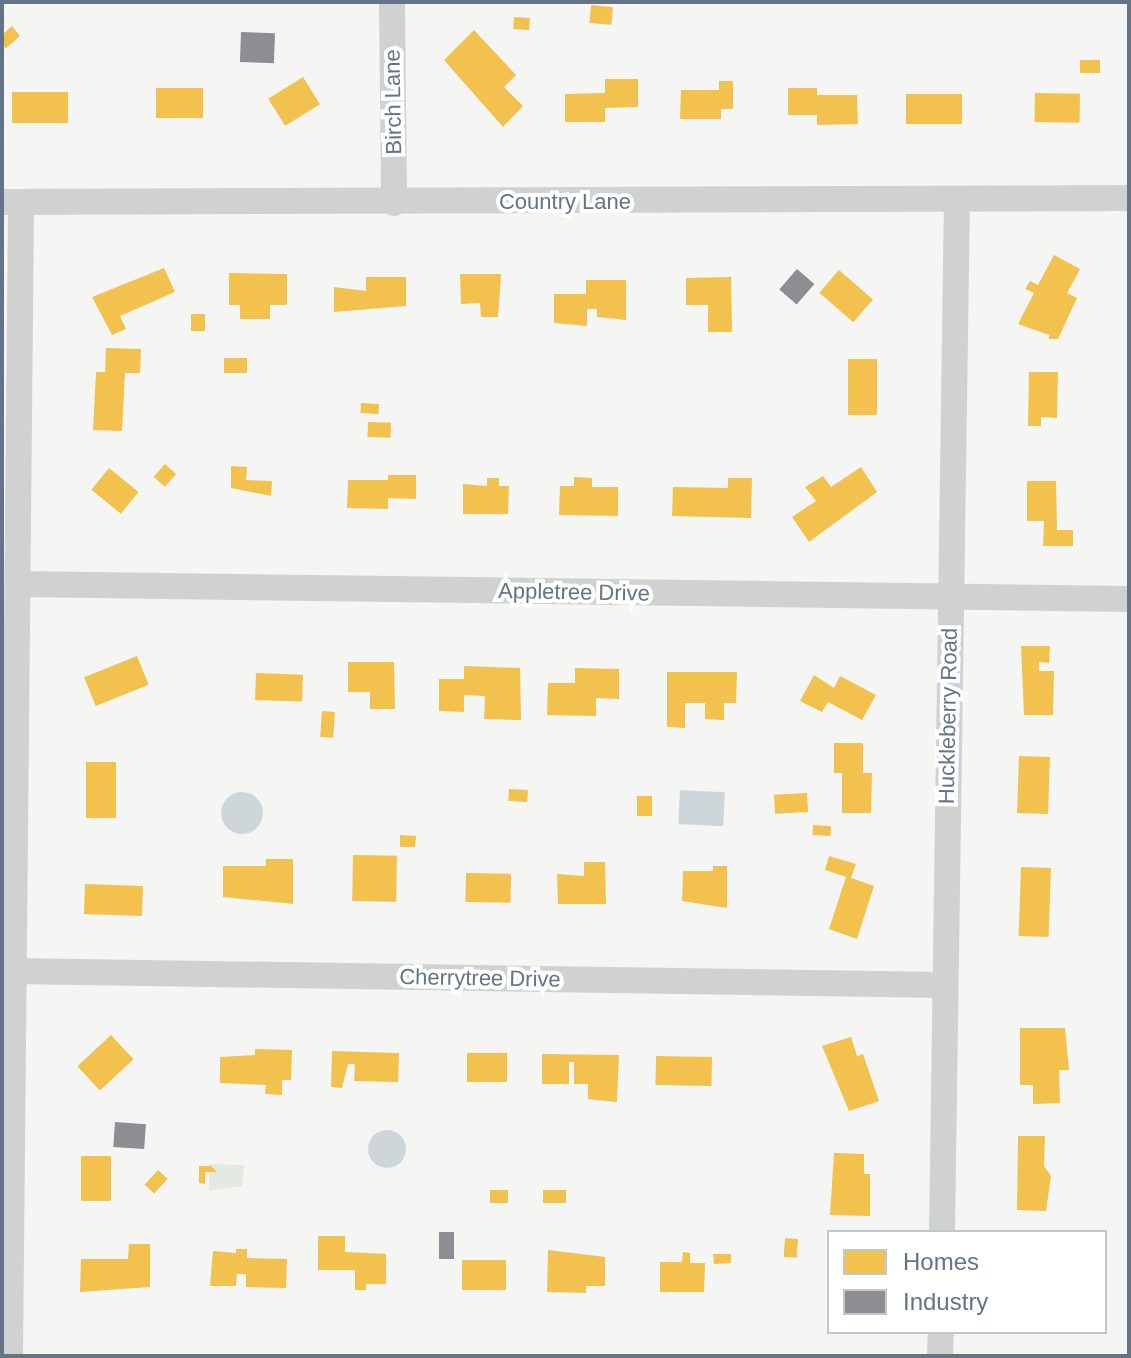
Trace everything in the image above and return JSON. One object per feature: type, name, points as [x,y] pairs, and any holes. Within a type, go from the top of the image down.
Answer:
[{"type":"street","name":"Birch Lane","points":[[392,2],[394,203]]},
{"type":"street","name":"Country Lane","points":[[12,202],[1129,198]]},
{"type":"street","name":"Huckleberry Road","points":[[942,1230],[957,200]]},
{"type":"street","points":[[10,1356],[19,584],[12,202]]},
{"type":"street","name":"Appletree Drive","points":[[19,584],[1129,599]]},
{"type":"street","name":"Cherrytree Drive","points":[[14,971],[945,985]]},
{"type":"street","points":[[940,1356],[941,1334]]},
{"type":"shaded area","points":[[680,790],[725,792],[723,826],[678,824]]},
{"type":"shaded area","points":[[242,792],[257,798],[263,813],[257,828],[242,834],[227,828],[221,813],[227,798]]},
{"type":"shaded area","points":[[387,1130],[401,1135],[406,1149],[401,1163],[387,1168],[373,1163],[368,1149],[373,1135]]},
{"type":"shaded area","points":[[209,1164],[244,1165],[242,1186],[209,1191]]},
{"type":"building: Homes","points":[[591,5],[613,7],[611,25],[589,23]]},
{"type":"building: Homes","points":[[514,17],[530,18],[529,30],[513,29]]},
{"type":"building: Homes","points":[[12,26],[20,36],[5,49],[2,35]]},
{"type":"building: Homes","points":[[474,30],[516,75],[504,87],[523,106],[503,127],[444,60]]},
{"type":"building: Homes","points":[[1080,60],[1100,60],[1100,73],[1080,73]]},
{"type":"building: Homes","points":[[303,77],[320,104],[285,126],[268,99]]},
{"type":"building: Homes","points":[[605,79],[638,79],[638,107],[605,108],[605,122],[565,122],[565,94],[605,93]]},
{"type":"building: Homes","points":[[719,81],[733,81],[733,109],[721,109],[721,119],[680,119],[681,90],[719,90]]},
{"type":"building: Homes","points":[[156,88],[203,88],[203,118],[156,118]]},
{"type":"building: Homes","points":[[788,88],[817,88],[817,95],[857,95],[858,124],[817,125],[817,115],[788,115]]},
{"type":"building: Homes","points":[[12,92],[68,92],[68,123],[12,123]]},
{"type":"building: Homes","points":[[1035,93],[1080,94],[1079,123],[1034,122]]},
{"type":"building: Homes","points":[[906,94],[962,94],[962,124],[906,124]]},
{"type":"building: Homes","points":[[1054,255],[1080,269],[1067,293],[1077,298],[1058,339],[1049,339],[1049,335],[1018,324],[1034,293],[1025,289],[1030,281],[1038,285]]},
{"type":"building: Homes","points":[[164,268],[175,292],[120,316],[126,329],[112,335],[92,297]]},
{"type":"building: Homes","points":[[839,270],[873,300],[853,322],[819,293]]},
{"type":"building: Homes","points":[[229,273],[287,274],[287,305],[270,305],[270,319],[240,319],[240,305],[229,305]]},
{"type":"building: Homes","points":[[460,274],[501,274],[498,317],[481,317],[480,303],[461,304]]},
{"type":"building: Homes","points":[[366,277],[406,277],[406,306],[334,312],[334,287],[366,291]]},
{"type":"building: Homes","points":[[731,277],[732,332],[708,332],[708,305],[686,305],[686,278]]},
{"type":"building: Homes","points":[[586,280],[626,280],[626,320],[597,317],[597,309],[587,309],[587,326],[554,323],[554,294],[586,294]]},
{"type":"building: Homes","points":[[191,314],[205,314],[205,331],[191,331]]},
{"type":"building: Homes","points":[[106,348],[141,349],[140,373],[125,373],[122,431],[93,430],[96,372],[105,372]]},
{"type":"building: Homes","points":[[224,358],[247,358],[247,373],[224,373]]},
{"type":"building: Homes","points":[[848,359],[877,359],[877,415],[848,415]]},
{"type":"building: Homes","points":[[1029,372],[1058,372],[1057,418],[1041,417],[1041,426],[1028,426]]},
{"type":"building: Homes","points":[[361,403],[379,404],[378,414],[360,413]]},
{"type":"building: Homes","points":[[368,422],[391,423],[390,438],[367,437]]},
{"type":"building: Homes","points":[[165,464],[176,474],[165,487],[154,477]]},
{"type":"building: Homes","points":[[231,466],[247,467],[246,480],[272,481],[271,496],[231,488]]},
{"type":"building: Homes","points":[[861,467],[877,492],[809,542],[792,517],[816,501],[805,487],[823,476],[831,487]]},
{"type":"building: Homes","points":[[109,468],[139,492],[121,514],[91,490]]},
{"type":"building: Homes","points":[[388,475],[416,475],[416,499],[388,498],[388,509],[347,508],[348,480],[388,480]]},
{"type":"building: Homes","points":[[574,477],[592,478],[592,487],[618,487],[618,516],[559,515],[560,486],[574,486]]},
{"type":"building: Homes","points":[[487,478],[499,478],[499,486],[509,486],[508,514],[463,514],[463,484],[487,486]]},
{"type":"building: Homes","points":[[728,478],[752,478],[751,518],[672,516],[673,487],[728,488]]},
{"type":"building: Homes","points":[[1027,481],[1056,481],[1057,530],[1073,530],[1073,546],[1043,546],[1044,521],[1027,521]]},
{"type":"building: Homes","points":[[1021,646],[1050,646],[1049,663],[1039,662],[1039,671],[1054,671],[1053,715],[1024,715]]},
{"type":"building: Homes","points":[[137,656],[149,685],[96,706],[84,677]]},
{"type":"building: Homes","points":[[348,662],[394,662],[395,709],[370,709],[370,692],[348,692]]},
{"type":"building: Homes","points":[[464,666],[520,668],[521,720],[484,719],[485,696],[464,695],[464,712],[439,711],[439,679],[464,679]]},
{"type":"building: Homes","points":[[575,668],[619,669],[619,699],[596,698],[596,716],[547,715],[548,683],[575,683]]},
{"type":"building: Homes","points":[[667,672],[737,672],[736,703],[724,703],[724,720],[705,719],[705,703],[685,703],[685,728],[667,727]]},
{"type":"building: Homes","points":[[256,673],[303,675],[302,702],[255,700]]},
{"type":"building: Homes","points":[[814,675],[834,688],[840,676],[876,695],[862,720],[828,702],[822,712],[800,701]]},
{"type":"building: Homes","points":[[322,711],[335,712],[333,738],[320,737]]},
{"type":"building: Homes","points":[[834,743],[863,743],[863,773],[872,773],[871,813],[842,813],[842,773],[834,773]]},
{"type":"building: Homes","points":[[1019,756],[1050,757],[1048,814],[1017,813]]},
{"type":"building: Homes","points":[[86,762],[116,762],[116,818],[86,818]]},
{"type":"building: Homes","points":[[509,789],[528,790],[527,802],[508,801]]},
{"type":"building: Homes","points":[[807,793],[808,812],[775,814],[774,795]]},
{"type":"building: Homes","points":[[637,796],[652,796],[652,816],[637,816]]},
{"type":"building: Homes","points":[[813,825],[831,826],[830,836],[812,835]]},
{"type":"building: Homes","points":[[400,835],[416,836],[415,847],[400,847]]},
{"type":"building: Homes","points":[[353,855],[397,856],[396,902],[352,901]]},
{"type":"building: Homes","points":[[829,856],[856,864],[851,878],[874,886],[857,939],[829,929],[846,877],[825,870]]},
{"type":"building: Homes","points":[[266,859],[293,859],[293,904],[223,897],[223,866],[266,866]]},
{"type":"building: Homes","points":[[584,862],[605,862],[606,904],[558,904],[557,874],[584,876]]},
{"type":"building: Homes","points":[[713,866],[727,866],[727,908],[682,901],[683,871],[713,871]]},
{"type":"building: Homes","points":[[1021,867],[1051,868],[1049,937],[1019,936]]},
{"type":"building: Homes","points":[[466,873],[511,874],[510,903],[465,902]]},
{"type":"building: Homes","points":[[85,884],[143,886],[142,916],[84,914]]},
{"type":"building: Homes","points":[[1020,1028],[1065,1028],[1069,1070],[1059,1070],[1060,1103],[1033,1104],[1033,1085],[1020,1085]]},
{"type":"building: Homes","points":[[111,1035],[134,1059],[100,1091],[77,1066]]},
{"type":"building: Homes","points":[[851,1037],[857,1056],[863,1054],[879,1101],[849,1111],[822,1046]]},
{"type":"building: Homes","points":[[255,1049],[292,1050],[291,1080],[282,1080],[282,1095],[265,1094],[266,1085],[220,1083],[220,1057],[255,1055]]},
{"type":"building: Homes","points":[[332,1051],[399,1053],[398,1082],[354,1081],[355,1064],[348,1064],[342,1088],[331,1087]]},
{"type":"building: Homes","points":[[467,1053],[507,1053],[507,1082],[467,1082]]},
{"type":"building: Homes","points":[[542,1054],[619,1055],[617,1102],[588,1099],[588,1084],[574,1084],[574,1062],[569,1062],[569,1084],[542,1084]]},
{"type":"building: Homes","points":[[656,1056],[712,1057],[711,1086],[655,1085]]},
{"type":"building: Homes","points":[[1018,1136],[1045,1136],[1044,1166],[1051,1176],[1046,1211],[1017,1210]]},
{"type":"building: Homes","points":[[834,1153],[864,1154],[864,1174],[870,1174],[870,1216],[830,1215]]},
{"type":"building: Homes","points":[[81,1156],[111,1156],[111,1201],[81,1201]]},
{"type":"building: Homes","points":[[199,1166],[211,1166],[217,1172],[205,1172],[205,1184],[199,1183]]},
{"type":"building: Homes","points":[[158,1170],[168,1179],[154,1194],[145,1185]]},
{"type":"building: Homes","points":[[490,1190],[508,1190],[508,1203],[490,1203]]},
{"type":"building: Homes","points":[[543,1190],[566,1190],[566,1203],[543,1203]]},
{"type":"building: Homes","points":[[318,1236],[345,1236],[345,1252],[386,1254],[386,1284],[366,1284],[366,1290],[355,1290],[355,1270],[318,1270]]},
{"type":"building: Homes","points":[[785,1238],[798,1239],[797,1258],[784,1257]]},
{"type":"building: Homes","points":[[129,1244],[150,1244],[150,1287],[80,1292],[81,1259],[128,1259]]},
{"type":"building: Homes","points":[[236,1249],[247,1249],[247,1258],[287,1259],[286,1288],[246,1287],[246,1274],[237,1274],[236,1286],[210,1286],[213,1251],[236,1253]]},
{"type":"building: Homes","points":[[548,1250],[605,1257],[605,1286],[586,1286],[586,1293],[547,1292]]},
{"type":"building: Homes","points":[[683,1252],[690,1253],[690,1263],[705,1263],[704,1292],[660,1292],[660,1262],[682,1262]]},
{"type":"building: Homes","points":[[713,1254],[731,1254],[731,1263],[714,1264]]},
{"type":"building: Homes","points":[[462,1260],[506,1260],[506,1290],[462,1290]]},
{"type":"building: Industry","points":[[241,32],[275,33],[274,63],[240,62]]},
{"type":"building: Industry","points":[[797,269],[814,284],[797,304],[779,289]]},
{"type":"building: Industry","points":[[115,1122],[146,1124],[144,1149],[113,1147]]},
{"type":"building: Industry","points":[[439,1232],[454,1232],[454,1259],[439,1259]]}]
